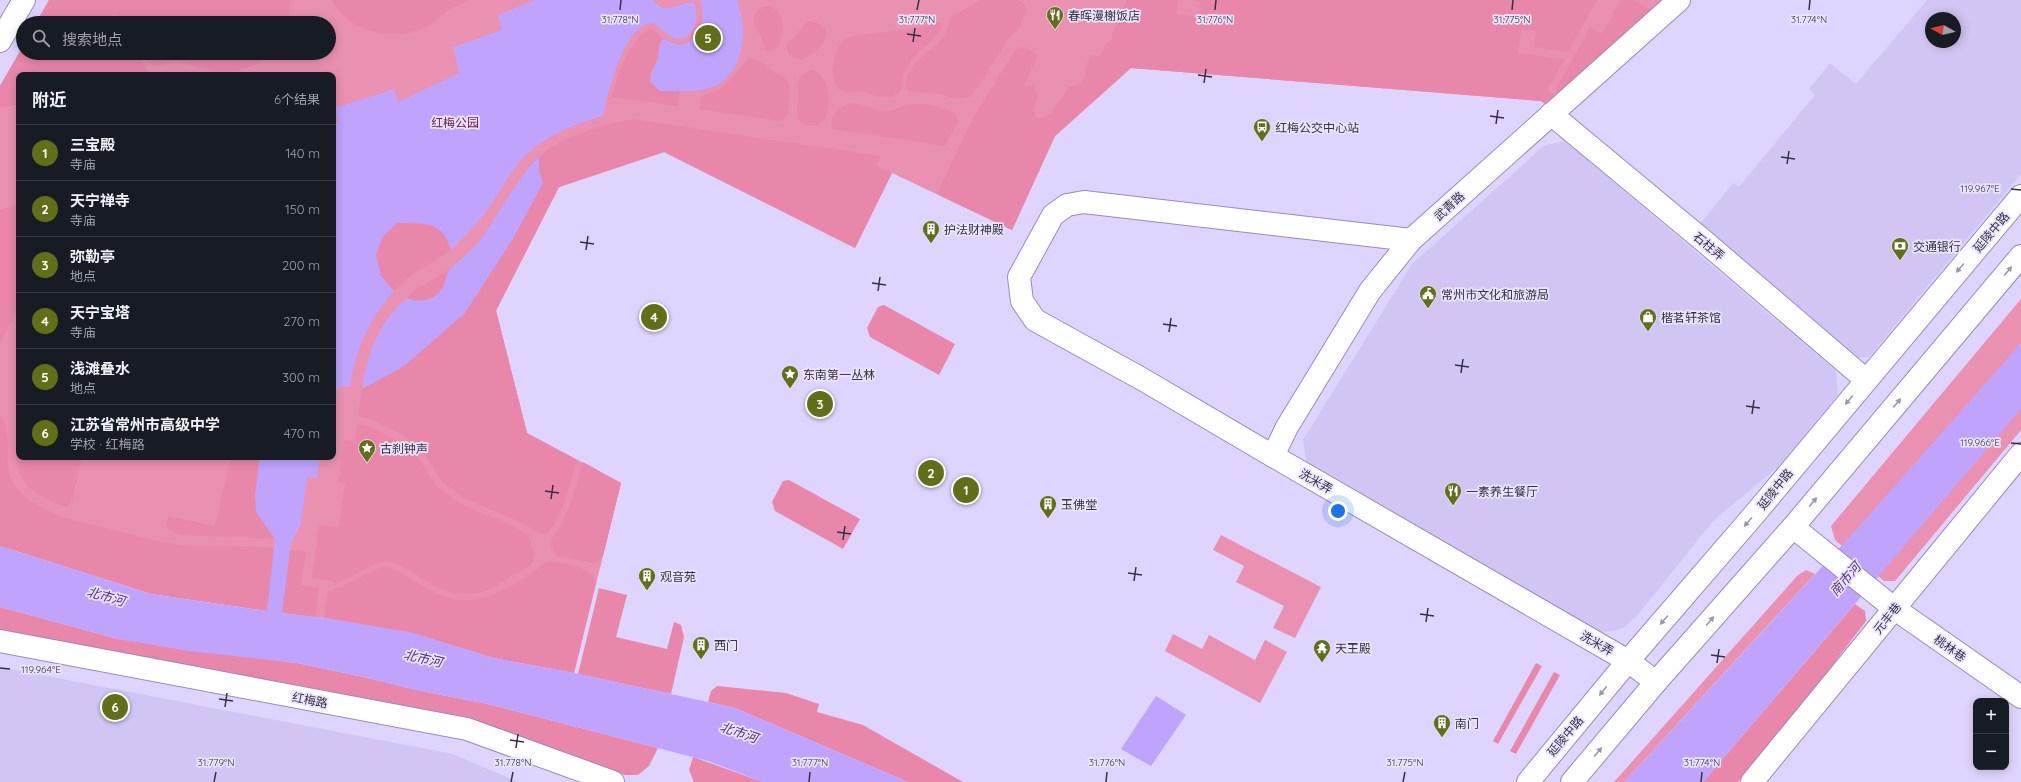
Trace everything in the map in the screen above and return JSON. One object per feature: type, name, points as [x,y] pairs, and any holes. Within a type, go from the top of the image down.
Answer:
[{"type":"street","points":[[0,41],[24,0]]},
{"type":"street","name":"武青路","points":[[1273,456],[1287,427],[1365,298],[1411,240],[1679,0]]},
{"type":"street","name":"石柱弄","points":[[1551,114],[1699,237],[1866,380]]},
{"type":"street","name":"延陵中路","points":[[1528,782],[1628,661],[1754,516],[2021,196]]},
{"type":"street","name":"洗米弄","points":[[1411,240],[1084,202],[1067,205],[1053,215],[1020,277],[1022,301],[1035,320],[1142,378],[1273,456],[1628,661],[1656,682]]},
{"type":"street","points":[[1572,782],[1656,682],[1793,527],[2021,256]]},
{"type":"street","name":"元丰巷","points":[[1752,782],[1888,603],[2021,454]]},
{"type":"street","name":"桃林巷","points":[[1793,527],[1888,603],[2021,697]]},
{"type":"street","name":"红梅路","points":[[0,641],[467,729],[613,782]]},
{"type":"shaded area","points":[[49,0],[291,0],[288,16],[117,16],[115,13],[112,16],[40,16]]},
{"type":"shaded area","points":[[332,0],[469,0],[452,8],[431,24],[421,29],[392,34],[368,30],[356,25],[338,10]]},
{"type":"shaded area","points":[[981,0],[1017,0],[1023,2],[1026,10],[1020,26],[1009,38],[972,96],[956,99],[939,94],[908,91],[906,83],[907,76],[917,62],[943,38],[950,17]]},
{"type":"shaded area","points":[[1127,0],[1178,0],[1176,14],[1198,17],[1200,2],[1193,0],[1597,0],[1568,52],[1534,47],[1536,31],[1521,30],[1518,53],[1565,59],[1548,89],[1558,100],[1551,108],[1541,101],[1131,68],[1055,136],[1012,230],[937,194],[973,118],[1016,49],[1025,47],[1038,55],[1024,86],[1034,85],[1038,97],[1034,108],[1035,117],[1041,118],[1051,114],[1068,87],[1082,83],[1090,55],[1099,56],[1104,51],[1104,45],[1112,40],[1112,35]]},
{"type":"shaded area","points":[[1621,0],[1633,0],[1653,11],[1562,96],[1556,89],[1590,27],[1602,33]]},
{"type":"shaded area","points":[[1927,0],[2021,0],[2021,174],[1869,357],[1853,358],[1698,227],[1733,183],[1739,187],[1815,95],[1809,89],[1830,63],[1856,84]]},
{"type":"shaded area","points":[[769,6],[779,13],[783,29],[778,47],[769,52],[764,47],[761,36],[755,26],[754,18],[759,10]]},
{"type":"shaded area","points":[[808,21],[821,25],[826,32],[824,41],[817,50],[808,56],[798,59],[790,56],[786,45],[796,36],[804,24]]},
{"type":"shaded area","points":[[940,22],[942,28],[911,61],[905,70],[902,87],[899,93],[885,98],[862,91],[844,91],[837,86],[834,80],[833,66],[837,51],[844,40],[852,36],[918,28]]},
{"type":"shaded area","points":[[651,29],[664,39],[659,45],[658,60],[650,73],[660,91],[680,90],[678,106],[612,97],[617,79],[630,49],[643,33]]},
{"type":"shaded area","points":[[16,58],[16,60],[140,60],[146,67],[147,72],[16,72],[16,105],[0,108],[0,86]]},
{"type":"shaded area","points":[[748,59],[762,62],[772,71],[783,76],[788,82],[790,87],[790,98],[785,118],[779,121],[699,109],[702,96],[714,92],[726,85]]},
{"type":"shaded area","points":[[147,60],[264,60],[250,67],[233,71],[206,69],[179,62],[153,66]]},
{"type":"shaded area","points":[[811,70],[819,74],[825,81],[829,99],[826,116],[822,122],[817,125],[810,126],[801,122],[797,108],[798,81],[804,73]]},
{"type":"shaded area","points":[[852,103],[887,111],[918,104],[931,105],[956,114],[958,121],[945,146],[834,129],[832,127],[832,122],[834,114],[840,108]]},
{"type":"shaded area","points":[[631,119],[881,156],[877,166],[892,173],[855,248],[664,152],[559,187],[496,310],[527,433],[577,460],[566,499],[558,518],[553,527],[547,533],[541,534],[516,520],[466,499],[442,482],[426,457],[414,443],[399,433],[373,420],[358,416],[362,389],[404,366],[465,313],[512,240],[543,183],[539,171],[539,157],[560,142],[582,132]]},
{"type":"shaded area","points":[[1565,141],[1836,371],[1838,395],[1779,466],[1714,520],[1636,617],[1623,628],[1608,632],[1591,631],[1307,465],[1303,440],[1412,264],[1545,145]]},
{"type":"shaded area","points":[[16,205],[16,314],[0,343],[0,210]]},
{"type":"shaded area","points":[[397,223],[435,225],[447,236],[451,250],[409,277],[394,291],[381,276],[376,255],[383,236]]},
{"type":"shaded area","points":[[449,270],[443,285],[435,296],[423,301],[407,298],[417,289]]},
{"type":"shaded area","points":[[884,305],[955,344],[939,375],[870,337],[867,328],[878,307]]},
{"type":"shaded area","points":[[0,415],[5,423],[7,431],[8,467],[14,484],[19,491],[33,503],[49,511],[83,523],[172,544],[274,548],[267,611],[151,594],[0,546]]},
{"type":"shaded area","points":[[357,423],[371,427],[409,447],[420,460],[436,486],[461,504],[509,524],[528,535],[534,553],[532,564],[493,588],[466,594],[444,590],[431,584],[406,568],[390,562],[377,564],[348,579],[334,584],[334,581],[312,578],[319,525],[339,527],[345,483],[338,482],[344,440],[355,441]]},
{"type":"shaded area","points":[[17,460],[81,460],[72,501],[67,507],[42,497],[25,483]]},
{"type":"shaded area","points":[[230,460],[260,460],[255,495],[256,512],[275,539],[180,535],[169,530],[167,525],[168,516],[215,526]]},
{"type":"shaded area","points":[[583,462],[621,483],[603,556],[595,563],[557,556],[551,547],[551,540],[559,529],[570,505]]},
{"type":"shaded area","points":[[789,480],[860,519],[843,549],[775,511],[772,502],[783,481]]},
{"type":"shaded area","points":[[290,550],[306,552],[301,585],[319,588],[315,617],[281,613]]},
{"type":"shaded area","points":[[550,562],[569,564],[583,569],[593,577],[596,582],[574,673],[493,658],[414,633],[324,618],[328,591],[333,591],[333,589],[381,568],[387,567],[397,570],[425,587],[447,597],[471,600],[496,594],[528,576],[543,564]]},
{"type":"shaded area","points":[[599,588],[627,595],[616,637],[667,649],[674,622],[681,625],[684,637],[671,694],[578,674]]},
{"type":"shaded area","points":[[1855,604],[1865,611],[1866,621],[1801,706],[1738,782],[1703,782]]},
{"type":"shaded area","points":[[0,607],[118,639],[297,663],[364,677],[421,691],[488,704],[658,748],[649,766],[638,775],[625,775],[491,729],[0,637]]},
{"type":"shaded area","points":[[1536,663],[1542,666],[1498,744],[1493,741]]},
{"type":"shaded area","points":[[0,667],[453,754],[518,782],[0,782]]},
{"type":"shaded area","points":[[1554,672],[1560,675],[1516,754],[1510,751]]},
{"type":"shaded area","points":[[717,686],[786,693],[819,704],[817,712],[863,725],[963,782],[908,782],[735,708],[708,702],[711,691]]},
{"type":"shaded area","points":[[693,757],[763,782],[694,782],[689,770]]},
{"type":"green space","name":"红梅公园","points":[[49,0],[1664,0],[1551,108],[1541,101],[1131,68],[1055,136],[1012,230],[892,173],[855,248],[664,152],[559,187],[496,311],[527,433],[621,483],[574,673],[326,618],[267,611],[0,546],[0,86],[16,58],[16,60],[336,60],[336,16],[40,16]]},
{"type":"green space","points":[[2021,299],[2021,430],[1895,581],[1884,581],[1835,540],[1831,526]]},
{"type":"green space","points":[[1221,535],[1321,587],[1295,638],[1273,628],[1284,606],[1236,582],[1244,566],[1213,550]]},
{"type":"green space","points":[[1806,570],[1815,574],[1624,782],[1614,782],[1798,575]]},
{"type":"green space","points":[[1173,634],[1202,649],[1209,635],[1255,660],[1265,640],[1287,652],[1260,703],[1165,651]]},
{"type":"water","points":[[535,0],[653,0],[663,8],[694,3],[697,14],[692,32],[683,39],[673,38],[653,23],[643,26],[634,35],[619,61],[613,77],[603,116],[561,131],[542,142],[525,156],[510,175],[484,215],[451,250],[443,233],[431,225],[397,223],[383,236],[376,255],[381,276],[394,291],[377,312],[365,335],[356,360],[350,387],[342,386],[336,390],[336,123],[338,122],[336,108],[394,89],[398,102],[459,73],[453,47],[502,30],[498,15]]},
{"type":"water","points":[[700,0],[737,0],[743,23],[742,49],[738,61],[724,80],[713,87],[694,91],[660,91],[650,82],[650,79],[658,58],[659,47],[662,39],[675,44],[683,44],[694,38],[698,32],[702,19],[703,12]]},
{"type":"water","points":[[539,157],[539,171],[543,183],[512,240],[465,313],[404,366],[362,389],[371,351],[389,317],[407,298],[415,300],[428,300],[439,293],[443,288],[450,269],[481,239],[522,176]]},
{"type":"water","name":"南市河","points":[[2021,343],[2021,409],[1703,782],[1624,782],[1854,532]]},
{"type":"water","name":"北市河","points":[[260,460],[320,460],[317,478],[307,477],[301,524],[291,543],[282,613],[326,618],[414,633],[493,658],[574,673],[735,708],[908,782],[763,782],[708,761],[488,704],[421,691],[297,663],[189,651],[118,639],[0,607],[0,546],[151,594],[267,611],[275,539],[256,512],[255,495]]},
{"type":"water","points":[[1156,696],[1186,715],[1151,766],[1121,749]]},
{"type":"place","name":"春晖漫榭饭店","points":[[1055,30]]},
{"type":"place","name":"浅滩叠水","points":[[708,38]]},
{"type":"place","name":"红梅公交中心站","points":[[1262,142]]},
{"type":"place","name":"护法财神殿","points":[[931,244]]},
{"type":"place","name":"交通银行","points":[[1900,261]]},
{"type":"place","name":"常州市文化和旅游局","points":[[1428,309]]},
{"type":"place","name":"天宁宝塔","points":[[654,317]]},
{"type":"place","name":"楷茗轩茶馆","points":[[1648,332]]},
{"type":"place","name":"东南第一丛林","points":[[790,389]]},
{"type":"place","name":"弥勒亭","points":[[820,404]]},
{"type":"place","name":"古刹钟声","points":[[367,463]]},
{"type":"place","name":"天宁禅寺","points":[[931,473]]},
{"type":"place","name":"三宝殿","points":[[966,490]]},
{"type":"place","name":"一素养生餐厅","points":[[1453,506]]},
{"type":"place","name":"玉佛堂","points":[[1048,519]]},
{"type":"place","name":"观音苑","points":[[647,591]]},
{"type":"place","name":"西门","points":[[701,660]]},
{"type":"place","name":"天王殿","points":[[1322,663]]},
{"type":"place","name":"江苏省常州市高级中学","points":[[115,707]]},
{"type":"place","name":"南门","points":[[1442,738]]}]
